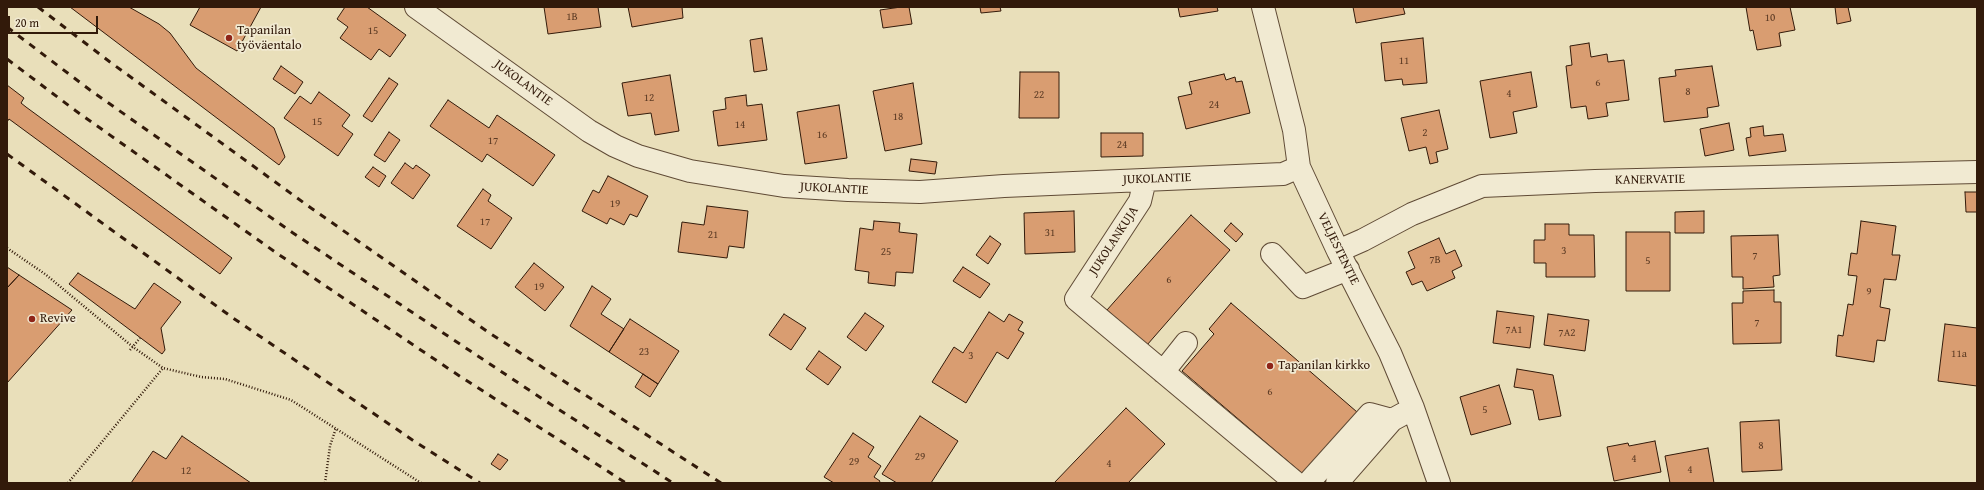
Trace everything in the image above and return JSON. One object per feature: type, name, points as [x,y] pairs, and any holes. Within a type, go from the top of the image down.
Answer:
[{"type":"street","name":"JUKOLANTIE","points":[[416,7],[589,131],[615,146],[638,156],[690,171],[784,186],[920,192],[1283,174],[1299,167]]},
{"type":"street","name":"VELJESTENTIE","points":[[1264,7],[1294,130],[1299,167],[1343,260],[1390,353],[1413,408],[1439,483]]},
{"type":"street","name":"KANERVATIE","points":[[1272,254],[1303,287],[1343,260],[1363,240],[1412,214],[1482,186],[1595,181],[1977,172]]},
{"type":"street","name":"JUKOLANKUJA","points":[[1145,180],[1140,201],[1076,299],[1163,372]]},
{"type":"street","points":[[1186,344],[1163,372],[1296,483]]},
{"type":"street","points":[[1337,483],[1392,420],[1413,408]]},
{"type":"street","points":[[1308,483],[1370,414],[1392,420]]},
{"type":"path","points":[[7,248],[45,274],[133,347],[163,368],[201,377],[225,379],[291,400],[421,483]]},
{"type":"path","points":[[130,350],[140,338]]},
{"type":"path","points":[[68,483],[163,368]]},
{"type":"path","points":[[325,483],[330,446],[336,428]]},
{"type":"building","points":[[70,7],[129,7],[159,24],[170,33],[196,68],[274,128],[285,157],[279,165]]},
{"type":"building","name":"Tapanilan työväentalo","points":[[200,7],[261,7],[237,51],[190,25]]},
{"type":"building","points":[[345,7],[367,7],[406,35],[390,57],[379,49],[371,60],[340,38],[348,27],[337,19]]},
{"type":"building","points":[[544,7],[598,7],[601,27],[548,34]]},
{"type":"building","points":[[628,7],[682,7],[683,18],[632,27]]},
{"type":"building","points":[[909,7],[912,24],[883,28],[880,10]]},
{"type":"building","points":[[980,7],[1000,7],[1001,11],[981,13]]},
{"type":"building","points":[[1178,7],[1217,7],[1218,11],[1180,17]]},
{"type":"building","points":[[1353,7],[1403,7],[1405,14],[1356,23]]},
{"type":"building","points":[[1746,7],[1790,7],[1795,30],[1779,33],[1781,46],[1757,50],[1753,30],[1750,31]]},
{"type":"building","points":[[1835,7],[1848,7],[1851,21],[1837,24]]},
{"type":"building","points":[[762,38],[767,70],[754,72],[750,40]]},
{"type":"building","points":[[1423,38],[1427,83],[1403,85],[1402,79],[1385,81],[1381,43]]},
{"type":"building","points":[[1589,43],[1591,57],[1607,54],[1608,62],[1624,60],[1629,100],[1606,103],[1608,116],[1588,119],[1586,106],[1571,108],[1566,66],[1572,65],[1570,46]]},
{"type":"building","points":[[281,66],[303,82],[295,94],[273,79]]},
{"type":"building","points":[[1712,66],[1719,106],[1707,108],[1708,117],[1664,122],[1659,78],[1676,76],[1675,70]]},
{"type":"building","points":[[1020,72],[1059,72],[1059,118],[1019,118]]},
{"type":"building","points":[[1531,72],[1537,107],[1513,112],[1517,133],[1490,138],[1480,81]]},
{"type":"building","points":[[1224,74],[1226,80],[1235,77],[1236,82],[1242,81],[1250,113],[1186,129],[1178,97],[1192,94],[1189,82]]},
{"type":"building","points":[[670,75],[679,131],[655,135],[651,113],[628,116],[622,83]]},
{"type":"building","points":[[389,78],[398,84],[372,122],[363,116]]},
{"type":"building","points":[[913,83],[922,144],[885,151],[873,91]]},
{"type":"building","points":[[7,85],[24,98],[21,103],[26,107],[232,258],[220,274],[9,119],[7,122]]},
{"type":"building","points":[[319,92],[350,115],[342,126],[353,134],[338,156],[284,118],[300,96],[311,104]]},
{"type":"building","points":[[746,95],[747,106],[762,104],[767,140],[718,146],[713,111],[726,109],[725,98]]},
{"type":"building","points":[[448,100],[489,128],[497,115],[555,155],[533,186],[487,154],[482,162],[430,126]]},
{"type":"building","points":[[839,105],[847,158],[805,164],[797,112]]},
{"type":"building","points":[[1439,110],[1448,149],[1436,152],[1438,162],[1430,164],[1426,147],[1409,151],[1401,118]]},
{"type":"building","points":[[1729,123],[1734,150],[1705,156],[1700,129]]},
{"type":"building","points":[[1763,126],[1764,136],[1783,134],[1786,151],[1749,156],[1746,138],[1751,137],[1750,128]]},
{"type":"building","points":[[389,132],[400,140],[385,162],[374,155]]},
{"type":"building","points":[[1101,133],[1143,133],[1143,156],[1101,157]]},
{"type":"building","points":[[911,159],[937,162],[935,174],[909,171]]},
{"type":"building","points":[[405,163],[413,169],[416,165],[430,175],[413,199],[391,183]]},
{"type":"building","points":[[373,167],[386,176],[379,187],[365,177]]},
{"type":"building","points":[[608,176],[648,196],[637,217],[630,214],[624,225],[610,218],[607,224],[582,211],[593,190],[599,193]]},
{"type":"building","points":[[483,189],[491,195],[488,201],[512,218],[491,249],[457,226]]},
{"type":"building","points":[[1965,192],[1977,192],[1977,212],[1966,212]]},
{"type":"building","points":[[707,206],[748,211],[744,248],[729,246],[727,258],[678,252],[682,222],[704,225]]},
{"type":"building","points":[[1074,211],[1075,252],[1025,254],[1024,213]]},
{"type":"building","points":[[1704,211],[1704,233],[1675,233],[1675,212]]},
{"type":"building","points":[[1191,215],[1230,250],[1147,345],[1107,310]]},
{"type":"building","points":[[874,221],[900,223],[899,232],[917,234],[913,273],[896,272],[895,286],[868,283],[869,272],[855,270],[860,228],[873,230]]},
{"type":"building","points":[[1861,221],[1896,226],[1892,255],[1900,255],[1896,280],[1884,279],[1880,307],[1890,309],[1885,341],[1877,340],[1874,362],[1836,356],[1838,335],[1843,336],[1848,304],[1853,305],[1857,276],[1848,275],[1851,253],[1857,254]]},
{"type":"building","points":[[1231,223],[1243,234],[1236,242],[1224,231]]},
{"type":"building","points":[[1545,224],[1569,224],[1569,235],[1594,235],[1595,277],[1546,277],[1546,263],[1534,263],[1534,240],[1545,240]]},
{"type":"building","points":[[1626,232],[1670,232],[1670,291],[1626,291]]},
{"type":"building","points":[[1778,235],[1780,275],[1773,276],[1774,287],[1743,289],[1743,277],[1732,277],[1731,236]]},
{"type":"building","points":[[990,236],[1001,244],[988,264],[976,255]]},
{"type":"building","points":[[1439,238],[1446,254],[1455,250],[1462,266],[1452,271],[1455,278],[1427,291],[1422,281],[1412,285],[1406,272],[1415,268],[1408,252]]},
{"type":"building","points":[[534,263],[564,287],[545,311],[515,287]]},
{"type":"building","points":[[7,267],[19,275],[7,288]]},
{"type":"building","points":[[963,267],[990,284],[980,298],[953,281]]},
{"type":"building","points":[[78,273],[135,309],[154,283],[181,302],[161,328],[165,350],[162,354],[69,284]]},
{"type":"building","points":[[19,275],[72,310],[7,383],[7,288]]},
{"type":"building","points":[[592,286],[611,299],[601,314],[624,329],[609,352],[570,326]]},
{"type":"building","points":[[1774,290],[1774,302],[1781,302],[1781,343],[1733,344],[1732,303],[1743,303],[1743,291]]},
{"type":"building","points":[[1231,303],[1357,412],[1304,475],[1182,371],[1214,334],[1209,329]]},
{"type":"building","points":[[1497,311],[1534,316],[1530,348],[1493,343]]},
{"type":"building","points":[[989,312],[1004,322],[1009,314],[1023,322],[1018,330],[1024,333],[1008,359],[997,352],[966,403],[932,382],[954,347],[963,353]]},
{"type":"building","points":[[865,313],[884,326],[866,351],[847,337]]},
{"type":"building","points":[[784,314],[806,328],[791,350],[769,335]]},
{"type":"building","points":[[1548,314],[1589,320],[1585,351],[1544,345]]},
{"type":"building","points":[[630,319],[679,351],[658,384],[609,352]]},
{"type":"building","points":[[1945,324],[1977,328],[1977,386],[1938,381]]},
{"type":"building","points":[[819,351],[841,367],[828,385],[806,369]]},
{"type":"building","points":[[1517,369],[1553,375],[1561,416],[1539,420],[1533,390],[1514,387]]},
{"type":"building","points":[[643,374],[658,384],[650,397],[635,387]]},
{"type":"building","points":[[1499,385],[1511,424],[1471,435],[1460,397]]},
{"type":"building","points":[[1126,408],[1165,444],[1128,483],[1054,483]]},
{"type":"building","points":[[920,416],[958,441],[931,483],[897,483],[882,474]]},
{"type":"building","points":[[1779,420],[1782,470],[1742,472],[1740,422]]},
{"type":"building","points":[[853,433],[874,447],[868,457],[881,466],[874,477],[880,481],[879,483],[834,483],[824,477]]},
{"type":"building","points":[[182,436],[251,483],[131,483],[153,451],[166,459]]},
{"type":"building","points":[[1655,441],[1661,472],[1614,481],[1607,447],[1628,443],[1629,446]]},
{"type":"building","points":[[1708,448],[1714,483],[1670,483],[1665,456]]},
{"type":"building","points":[[498,454],[508,460],[500,470],[491,464]]},
{"type":"railway","points":[[38,7],[110,62],[311,208],[488,332],[721,483]]},
{"type":"railway","points":[[7,27],[90,90],[293,233],[541,398],[673,483]]},
{"type":"railway","points":[[7,59],[76,111],[278,254],[458,375],[626,483]]},
{"type":"railway","points":[[7,154],[233,318],[414,441],[480,483]]},
{"type":"place","name":"Tapanilan työväentalo","points":[[229,38]]},
{"type":"place","name":"Revive","points":[[32,319]]},
{"type":"place","name":"Tapanilan kirkko","points":[[1270,366]]}]
